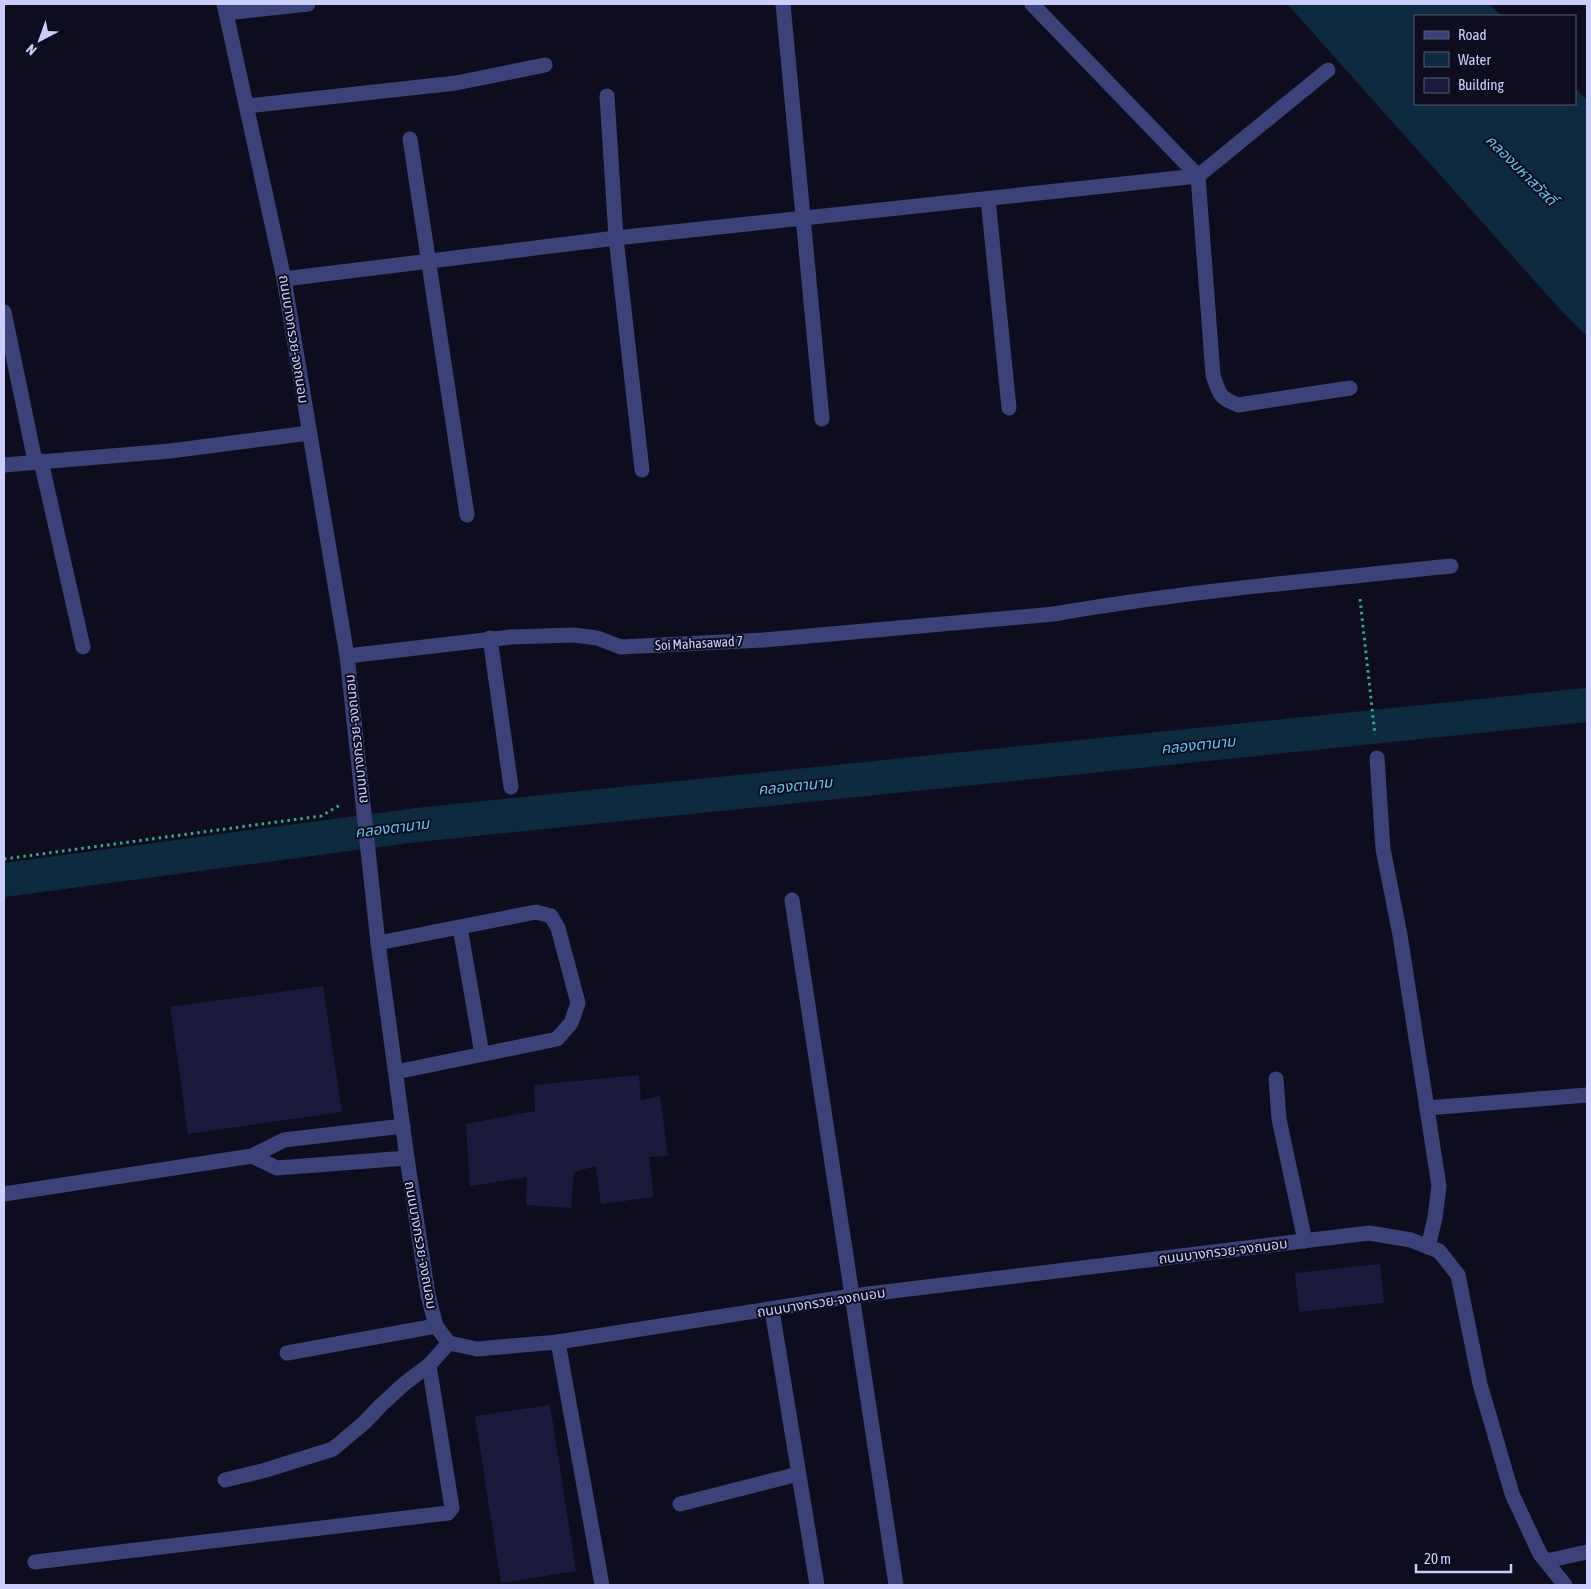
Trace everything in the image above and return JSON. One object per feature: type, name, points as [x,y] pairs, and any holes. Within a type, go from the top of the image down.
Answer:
[{"type":"street","points":[[225,8],[308,4]]},
{"type":"street","points":[[783,4],[822,418]]},
{"type":"street","points":[[1032,4],[1198,176],[1213,375],[1219,392],[1226,400],[1238,405],[1350,388]]},
{"type":"street","name":"ถนนบางกรวย-จงถนอม","points":[[225,8],[284,279],[347,656],[378,943],[407,1158],[428,1295],[436,1326],[449,1343],[477,1349],[558,1342],[852,1296],[1369,1233],[1411,1240],[1440,1251],[1458,1275],[1480,1384],[1512,1494],[1540,1554],[1565,1585]]},
{"type":"street","points":[[247,106],[456,83],[545,65]]},
{"type":"street","points":[[284,279],[616,238],[1198,176],[1328,70]]},
{"type":"street","points":[[607,96],[616,238],[642,470]]},
{"type":"street","points":[[410,138],[467,515]]},
{"type":"street","points":[[988,199],[1009,408]]},
{"type":"street","points":[[4,312],[83,647]]},
{"type":"street","points":[[4,465],[170,451],[309,432]]},
{"type":"street","name":"Soi Mahasawad 7","points":[[347,656],[490,638],[574,634],[597,638],[621,647],[764,640],[1054,614],[1095,607],[1451,566]]},
{"type":"street","points":[[490,638],[510,787]]},
{"type":"street","points":[[1377,758],[1383,849],[1400,935],[1439,1186],[1435,1218],[1428,1247]]},
{"type":"street","points":[[792,900],[896,1585]]},
{"type":"street","points":[[378,943],[536,912],[551,916],[558,928],[578,1003],[571,1023],[557,1039],[396,1072]]},
{"type":"street","points":[[460,927],[482,1054]]},
{"type":"street","points":[[1276,1079],[1279,1119],[1305,1241]]},
{"type":"street","points":[[1427,1108],[1587,1095]]},
{"type":"street","points":[[4,1194],[252,1156],[284,1140],[403,1126]]},
{"type":"street","points":[[252,1156],[277,1168],[407,1158]]},
{"type":"street","points":[[772,1310],[817,1585]]},
{"type":"street","points":[[287,1353],[436,1326]]},
{"type":"street","points":[[558,1342],[602,1585]]},
{"type":"street","points":[[225,1480],[266,1470],[333,1449],[365,1422],[404,1384],[429,1365],[449,1343]]},
{"type":"street","points":[[35,1562],[448,1513],[452,1508],[429,1365]]},
{"type":"street","points":[[680,1504],[798,1474]]},
{"type":"street","points":[[1546,1561],[1587,1552]]},
{"type":"path","points":[[1358,576],[1377,758]]},
{"type":"path","points":[[4,859],[321,816]]},
{"type":"water","name":"คลองมหาสวัสดิ์","points":[[1287,4],[1489,4],[1501,15],[1414,15],[1414,105],[1576,105],[1576,89],[1587,100],[1587,336],[1559,308]]},
{"type":"building","points":[[323,986],[342,1112],[188,1134],[170,1007]]},
{"type":"building","points":[[639,1075],[641,1100],[660,1096],[668,1156],[649,1157],[654,1197],[601,1204],[596,1166],[574,1172],[571,1208],[526,1205],[527,1177],[470,1186],[466,1124],[535,1111],[534,1085]]},
{"type":"building","points":[[1380,1264],[1384,1303],[1299,1312],[1295,1273]]},
{"type":"building","points":[[550,1405],[576,1571],[501,1583],[475,1416]]},
{"type":"waterway","name":"คลองตานาม","points":[[4,880],[417,825],[1587,705]]}]
